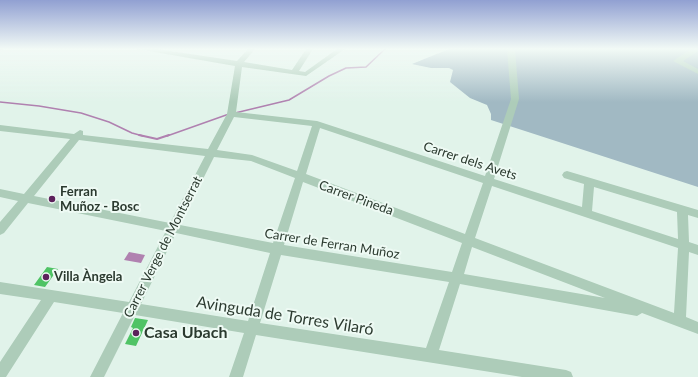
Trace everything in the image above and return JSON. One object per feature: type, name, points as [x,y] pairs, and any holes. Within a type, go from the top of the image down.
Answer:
[{"type":"street","name":"Carrer Verge de Montserrat","points":[[97,377],[230,114],[239,67]]},
{"type":"street","points":[[257,67],[306,74],[317,67]]},
{"type":"street","points":[[294,72],[298,67]]},
{"type":"street","points":[[431,355],[515,99],[512,67]]},
{"type":"street","points":[[688,67],[698,72]]},
{"type":"street","name":"Carrer dels Avets","points":[[230,114],[317,124],[698,250]]},
{"type":"street","points":[[236,377],[317,124]]},
{"type":"street","name":"Carrer Pineda","points":[[0,128],[79,134],[252,158],[698,328]]},
{"type":"street","points":[[0,230],[79,134]]},
{"type":"street","points":[[567,176],[698,214]]},
{"type":"street","points":[[587,214],[589,182]]},
{"type":"street","name":"Carrer de Ferran Muñoz","points":[[0,193],[277,249],[456,278],[661,314]]},
{"type":"street","points":[[680,320],[684,246],[682,209]]},
{"type":"street","name":"Avinguda de Torres Vilaró","points":[[0,288],[566,377]]},
{"type":"street","points":[[0,374],[51,296]]},
{"type":"shaded area","points":[[424,67],[698,67],[698,187],[491,120],[491,114],[487,105],[470,98],[450,82],[453,70],[449,68]]},
{"type":"shaded area","points":[[129,252],[145,255],[141,263],[124,260]]},
{"type":"building","name":"Villa Àngela","points":[[47,267],[58,269],[45,287],[34,285]]},
{"type":"building","name":"Casa Ubach","points":[[135,318],[148,320],[136,346],[125,344],[133,328],[131,327]]},
{"type":"waterway","points":[[235,113],[289,100],[329,76],[346,68],[366,67]]},
{"type":"waterway","points":[[0,102],[39,106],[81,113],[109,122],[132,133],[141,135]]},
{"type":"waterway","points":[[167,136],[229,114]]},
{"type":"waterway","points":[[141,135],[157,139],[169,135]]},
{"type":"place","name":"Ferran Muñoz - Bosc","points":[[52,199]]},
{"type":"place","name":"Villa Àngela","points":[[46,277]]},
{"type":"place","name":"Casa Ubach","points":[[136,333]]}]
